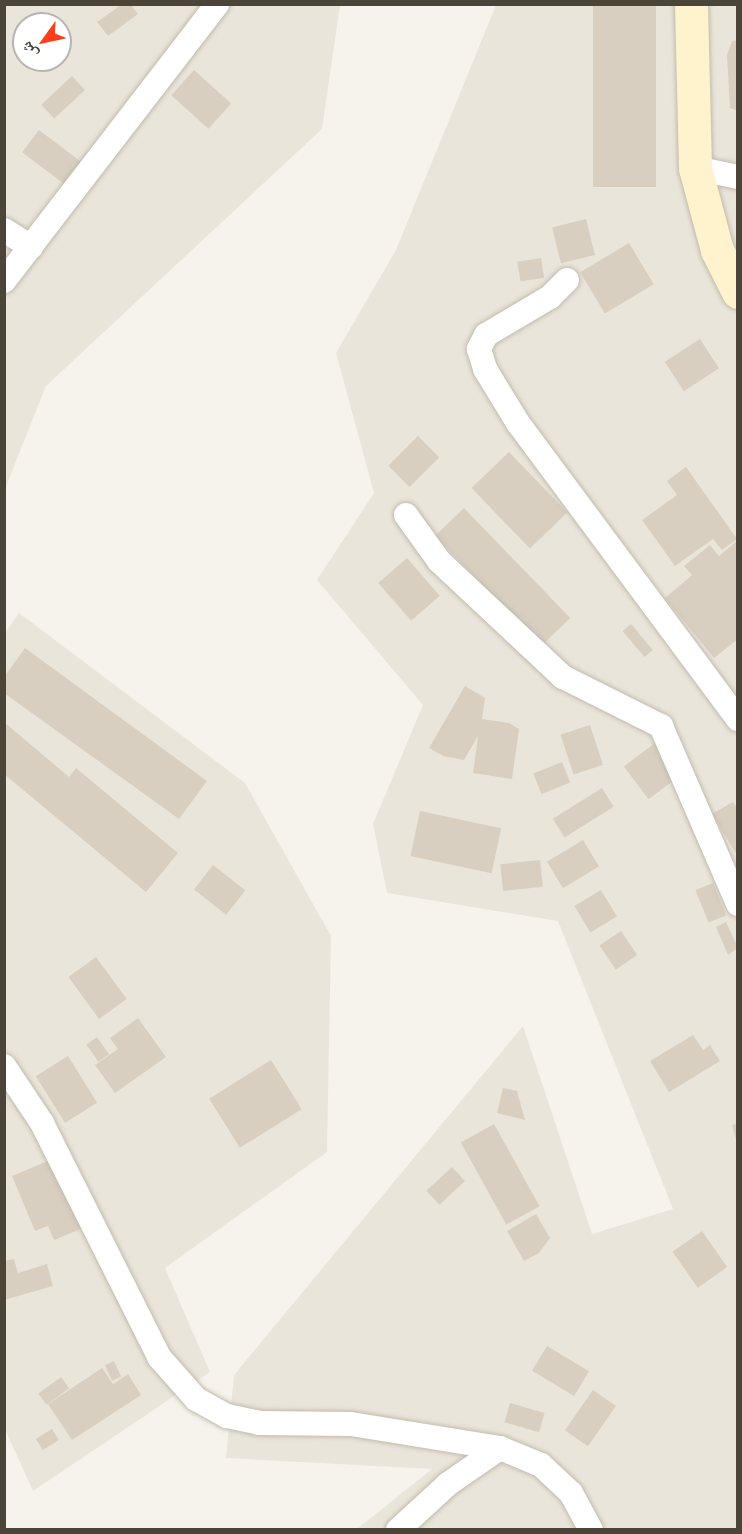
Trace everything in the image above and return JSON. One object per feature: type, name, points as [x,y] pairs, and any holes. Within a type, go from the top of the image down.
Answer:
[{"type":"main road","points":[[691,4],[695,168],[717,250],[738,292]]},
{"type":"street","points":[[4,281],[217,4]]},
{"type":"street","points":[[695,168],[738,177]]},
{"type":"street","points":[[4,230],[31,247]]},
{"type":"street","points":[[567,280],[550,297],[486,335],[479,349],[485,369],[518,423],[738,719]]},
{"type":"street","points":[[406,515],[439,561],[563,677],[661,726],[738,904]]},
{"type":"street","points":[[4,1066],[42,1123],[159,1357],[196,1399],[228,1416],[259,1423],[351,1424],[500,1448],[549,1472],[571,1493],[591,1530]]},
{"type":"street","points":[[398,1530],[448,1484],[500,1448]]},
{"type":"shaded area","points":[[5,5],[340,5],[322,129],[46,386],[5,489]]},
{"type":"shaded area","points":[[496,5],[737,5],[737,1529],[357,1529],[432,1469],[226,1458],[234,1375],[523,1026],[592,1234],[673,1209],[558,921],[387,893],[373,824],[423,705],[317,580],[374,493],[336,353],[396,250]]},
{"type":"shaded area","points":[[19,613],[245,783],[331,936],[327,1152],[165,1268],[210,1372],[33,1491],[4,1427],[4,634]]},
{"type":"building","points":[[122,4],[130,4],[138,14],[108,36],[97,22]]},
{"type":"building","points":[[593,4],[656,4],[656,187],[593,187]]},
{"type":"building","points":[[738,40],[738,111],[730,108],[727,55],[732,41]]},
{"type":"building","points":[[194,70],[231,103],[208,129],[171,95]]},
{"type":"building","points":[[72,76],[85,90],[54,119],[41,105]]},
{"type":"building","points":[[39,130],[81,162],[64,184],[22,152]]},
{"type":"building","points":[[586,219],[595,255],[561,263],[552,227]]},
{"type":"building","points":[[629,243],[654,284],[605,314],[580,272]]},
{"type":"building","points":[[541,258],[544,278],[520,282],[517,262]]},
{"type":"building","points":[[700,339],[719,368],[684,391],[665,362]]},
{"type":"building","points":[[418,436],[439,457],[410,487],[388,466]]},
{"type":"building","points":[[509,452],[567,512],[530,549],[472,488]]},
{"type":"building","points":[[686,467],[737,539],[722,550],[713,539],[675,566],[642,520],[677,495],[667,481]]},
{"type":"building","points":[[464,508],[570,618],[542,646],[435,536]]},
{"type":"building","points":[[738,540],[738,639],[714,658],[665,598],[692,575],[684,566],[710,545],[719,556]]},
{"type":"building","points":[[407,558],[440,596],[411,621],[378,583]]},
{"type":"building","points":[[631,624],[653,650],[644,657],[623,631]]},
{"type":"building","points":[[25,648],[207,781],[179,819],[4,693],[4,677]]},
{"type":"building","points":[[465,686],[485,698],[482,719],[509,723],[519,729],[512,779],[473,773],[478,736],[464,760],[443,756],[429,748]]},
{"type":"building","points":[[4,722],[69,777],[76,768],[178,853],[146,892],[4,774]]},
{"type":"building","points":[[590,725],[603,765],[573,775],[561,735]]},
{"type":"building","points":[[655,743],[680,776],[649,799],[624,766]]},
{"type":"building","points":[[562,762],[570,782],[541,794],[533,774]]},
{"type":"building","points":[[602,788],[614,807],[564,837],[553,819]]},
{"type":"building","points":[[733,802],[738,809],[738,857],[712,814]]},
{"type":"building","points":[[420,811],[501,828],[492,873],[410,856]]},
{"type":"building","points":[[583,840],[599,867],[563,888],[547,862]]},
{"type":"building","points":[[540,860],[543,887],[503,891],[500,864]]},
{"type":"building","points":[[213,865],[245,890],[226,915],[194,889]]},
{"type":"building","points":[[713,883],[726,915],[708,923],[695,890]]},
{"type":"building","points":[[601,890],[617,917],[590,933],[574,906]]},
{"type":"building","points":[[726,922],[738,948],[728,955],[716,927]]},
{"type":"building","points":[[621,931],[637,955],[616,970],[599,946]]},
{"type":"building","points":[[96,957],[127,999],[99,1019],[68,977]]},
{"type":"building","points":[[138,1018],[166,1057],[115,1093],[95,1065],[118,1049],[110,1038]]},
{"type":"building","points":[[693,1035],[703,1050],[710,1045],[720,1061],[669,1092],[650,1061]]},
{"type":"building","points":[[97,1037],[109,1054],[98,1062],[86,1044]]},
{"type":"building","points":[[68,1056],[97,1103],[65,1123],[36,1076]]},
{"type":"building","points":[[271,1060],[302,1109],[240,1148],[209,1099]]},
{"type":"building","points":[[503,1088],[517,1091],[525,1120],[497,1113]]},
{"type":"building","points":[[738,1123],[738,1143],[737,1143],[732,1125]]},
{"type":"building","points":[[494,1124],[540,1206],[506,1225],[461,1142]]},
{"type":"building","points":[[55,1158],[83,1228],[54,1240],[48,1226],[35,1231],[12,1176]]},
{"type":"building","points":[[452,1167],[465,1181],[439,1205],[426,1191]]},
{"type":"building","points":[[536,1214],[550,1238],[539,1253],[524,1261],[507,1231]]},
{"type":"building","points":[[702,1231],[727,1267],[698,1288],[673,1252]]},
{"type":"building","points":[[14,1259],[18,1273],[47,1264],[53,1286],[4,1300],[4,1261]]},
{"type":"building","points":[[547,1346],[589,1371],[574,1396],[532,1371]]},
{"type":"building","points":[[114,1361],[121,1376],[112,1381],[105,1365]]},
{"type":"building","points":[[102,1368],[113,1384],[128,1374],[141,1395],[72,1440],[48,1404]]},
{"type":"building","points":[[61,1377],[69,1388],[47,1405],[38,1393]]},
{"type":"building","points":[[593,1390],[616,1406],[588,1446],[565,1430]]},
{"type":"building","points":[[510,1403],[545,1413],[539,1432],[504,1422]]},
{"type":"building","points":[[52,1429],[59,1440],[43,1450],[36,1439]]}]
